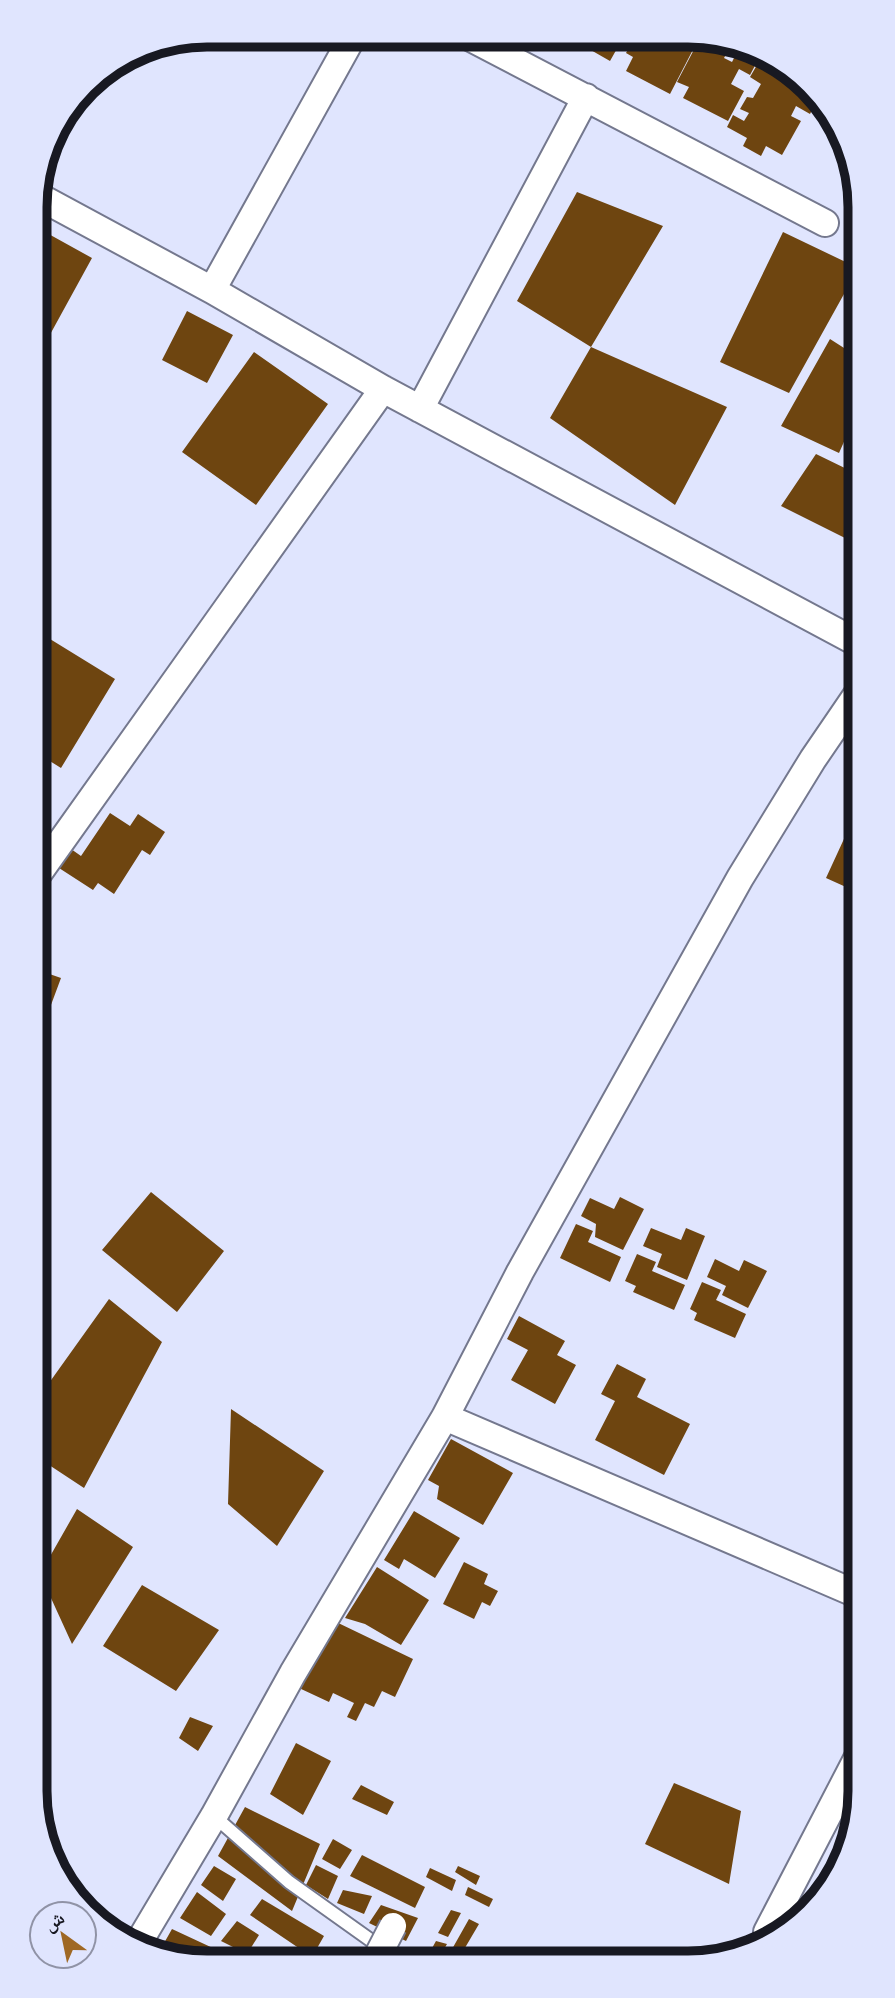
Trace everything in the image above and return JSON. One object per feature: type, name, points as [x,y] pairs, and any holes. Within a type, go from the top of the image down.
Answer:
[{"type":"street","points":[[212,290],[347,47]]},
{"type":"street","points":[[488,47],[825,223]]},
{"type":"street","points":[[421,409],[586,97]]},
{"type":"street","points":[[48,201],[212,290],[383,389],[848,638]]},
{"type":"street","points":[[48,861],[383,389]]},
{"type":"street","points":[[142,1936],[214,1816],[293,1673],[445,1417],[520,1272],[740,878],[848,708]]},
{"type":"street","points":[[445,1417],[847,1590]]},
{"type":"street","points":[[769,1929],[847,1778]]},
{"type":"street","points":[[380,1951],[393,1926]]},
{"type":"lane","points":[[214,1816],[289,1882],[386,1951]]},
{"type":"building","points":[[586,47],[618,47],[610,61]]},
{"type":"building","points":[[629,47],[694,48],[670,94],[626,71],[633,57],[626,53]]},
{"type":"building","points":[[695,48],[727,52],[724,58],[732,62],[736,55],[756,63],[750,75],[739,69],[731,84],[744,91],[728,121],[683,98],[689,87],[677,82]]},
{"type":"building","points":[[758,64],[777,74],[813,108],[810,114],[796,106],[791,116],[801,121],[782,155],[766,146],[761,156],[743,146],[747,138],[727,127],[733,115],[744,121],[749,113],[740,109],[747,97],[753,98],[761,84],[750,77]]},
{"type":"building","points":[[577,192],[663,226],[591,347],[517,301]]},
{"type":"building","points":[[783,232],[848,263],[848,287],[789,393],[720,362]]},
{"type":"building","points":[[48,234],[92,258],[48,338]]},
{"type":"building","points":[[187,311],[233,335],[207,383],[162,360]]},
{"type":"building","points":[[830,339],[848,350],[848,433],[839,453],[781,426]]},
{"type":"building","points":[[591,347],[727,407],[675,505],[550,418]]},
{"type":"building","points":[[254,352],[328,404],[256,505],[182,452]]},
{"type":"building","points":[[816,454],[848,470],[848,539],[781,506]]},
{"type":"building","points":[[48,638],[115,679],[61,768],[48,760]]},
{"type":"building","points":[[110,813],[130,826],[138,814],[165,832],[150,855],[142,850],[114,894],[98,883],[93,890],[59,868],[71,849],[81,856]]},
{"type":"building","points":[[848,831],[848,888],[826,878]]},
{"type":"building","points":[[48,973],[61,978],[47,1013]]},
{"type":"building","points":[[151,1192],[224,1251],[177,1312],[102,1250]]},
{"type":"building","points":[[620,1197],[644,1209],[623,1250],[595,1237],[596,1224],[581,1216],[590,1198],[614,1209]]},
{"type":"building","points":[[576,1224],[593,1231],[588,1242],[621,1257],[610,1282],[560,1258]]},
{"type":"building","points":[[651,1228],[681,1240],[686,1228],[705,1236],[687,1280],[657,1267],[662,1254],[643,1246]]},
{"type":"building","points":[[637,1254],[656,1262],[652,1271],[685,1285],[674,1310],[633,1292],[636,1286],[625,1281]]},
{"type":"building","points":[[715,1259],[739,1271],[744,1260],[767,1271],[748,1308],[722,1295],[726,1286],[707,1277]]},
{"type":"building","points":[[702,1282],[721,1290],[716,1300],[746,1314],[735,1338],[694,1320],[697,1313],[690,1309]]},
{"type":"building","points":[[109,1299],[162,1342],[84,1488],[47,1464],[47,1385]]},
{"type":"building","points":[[519,1316],[565,1341],[557,1355],[576,1365],[555,1404],[511,1380],[528,1350],[507,1339]]},
{"type":"building","points":[[617,1364],[646,1379],[637,1397],[690,1424],[664,1475],[595,1440],[615,1401],[601,1394]]},
{"type":"building","points":[[231,1409],[324,1471],[277,1546],[228,1504]]},
{"type":"building","points":[[451,1439],[513,1473],[483,1525],[437,1499],[439,1486],[428,1480]]},
{"type":"building","points":[[77,1509],[133,1547],[72,1644],[47,1590],[47,1561]]},
{"type":"building","points":[[414,1511],[460,1538],[435,1578],[404,1559],[399,1569],[384,1560]]},
{"type":"building","points":[[464,1562],[488,1574],[484,1584],[498,1591],[490,1606],[482,1602],[474,1619],[443,1604]]},
{"type":"building","points":[[377,1567],[429,1600],[401,1645],[365,1624],[345,1618]]},
{"type":"building","points":[[142,1585],[219,1630],[176,1691],[103,1646]]},
{"type":"building","points":[[332,1620],[413,1659],[395,1697],[382,1691],[374,1707],[365,1703],[356,1721],[347,1717],[354,1703],[333,1693],[329,1702],[299,1688]]},
{"type":"building","points":[[190,1717],[213,1726],[198,1751],[179,1738]]},
{"type":"building","points":[[296,1743],[331,1761],[303,1815],[270,1794]]},
{"type":"building","points":[[674,1783],[741,1811],[729,1884],[645,1844]]},
{"type":"building","points":[[361,1785],[394,1802],[387,1815],[352,1799]]},
{"type":"building","points":[[245,1807],[320,1844],[292,1911],[218,1856]]},
{"type":"building","points":[[333,1839],[352,1850],[340,1869],[322,1859]]},
{"type":"building","points":[[362,1855],[425,1887],[415,1908],[350,1876]]},
{"type":"building","points":[[316,1865],[338,1876],[328,1899],[306,1885]]},
{"type":"building","points":[[214,1866],[236,1879],[223,1901],[201,1885]]},
{"type":"building","points":[[458,1866],[480,1876],[476,1885],[455,1872]]},
{"type":"building","points":[[430,1868],[456,1880],[452,1891],[426,1877]]},
{"type":"building","points":[[468,1887],[493,1899],[489,1907],[465,1895]]},
{"type":"building","points":[[343,1890],[372,1896],[364,1914],[337,1903]]},
{"type":"building","points":[[197,1892],[226,1914],[211,1936],[180,1918]]},
{"type":"building","points":[[262,1899],[324,1936],[315,1951],[303,1951],[250,1915]]},
{"type":"building","points":[[381,1905],[418,1918],[406,1941],[369,1923]]},
{"type":"building","points":[[451,1910],[461,1913],[448,1937],[438,1933]]},
{"type":"building","points":[[469,1919],[479,1924],[463,1951],[451,1951]]},
{"type":"building","points":[[237,1921],[259,1935],[249,1951],[241,1951],[221,1941]]},
{"type":"building","points":[[172,1929],[219,1951],[176,1948],[163,1944]]},
{"type":"building","points":[[436,1941],[447,1944],[443,1951],[430,1951]]}]
